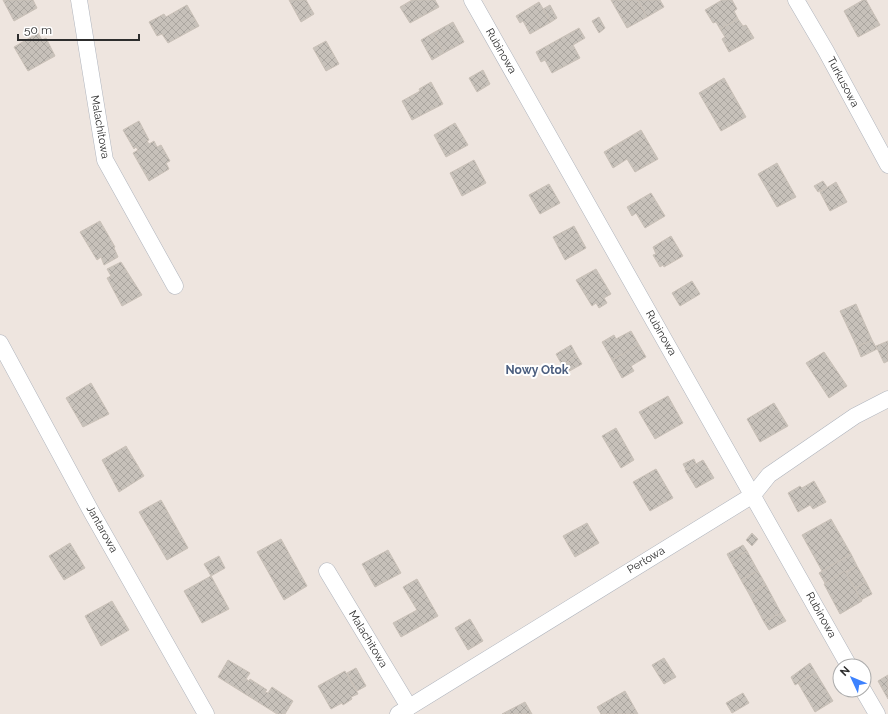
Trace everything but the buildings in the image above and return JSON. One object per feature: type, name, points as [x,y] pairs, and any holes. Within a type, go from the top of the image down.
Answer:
[{"type":"street","name":"Malachitowa","points":[[79,0],[105,160],[175,286]]},
{"type":"street","name":"Rubinowa","points":[[472,0],[845,658]]},
{"type":"street","name":"Turkusowa","points":[[796,0],[826,51],[888,165]]},
{"type":"street","name":"Jantarowa","points":[[0,343],[92,513],[206,714]]},
{"type":"street","name":"Perłowa","points":[[404,710],[753,495],[769,475],[855,416],[888,399]]},
{"type":"street","name":"Malachitowa","points":[[326,571],[404,710]]},
{"type":"street","points":[[867,698],[876,714]]},
{"type":"district","name":"Nowy Otok","points":[[537,370]]}]
